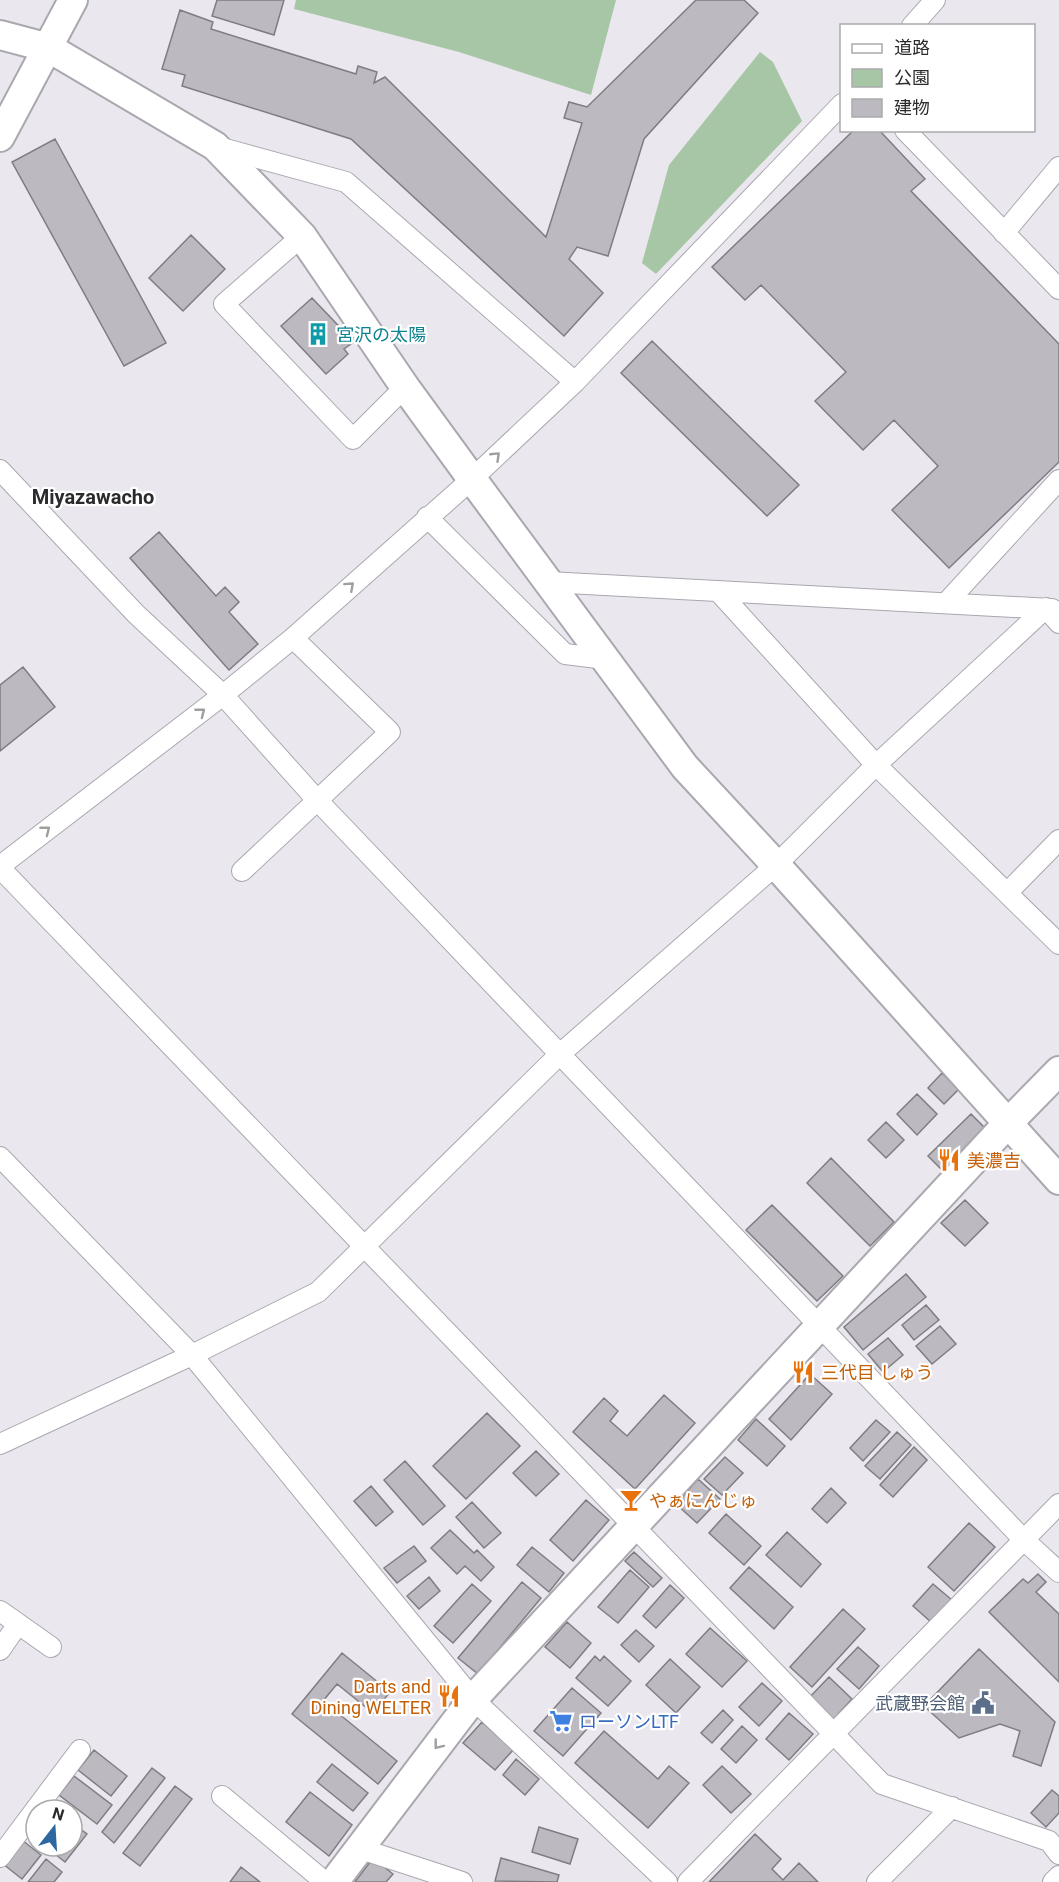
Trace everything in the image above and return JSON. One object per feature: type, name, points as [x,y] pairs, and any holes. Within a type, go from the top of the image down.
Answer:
[{"type":"street","points":[[0,137],[50,48],[73,0]]},
{"type":"street","points":[[914,24],[935,0]]},
{"type":"street","points":[[0,34],[50,48],[215,146],[302,236],[405,387],[685,767],[1009,1122],[1059,1180]]},
{"type":"street","points":[[840,106],[575,382],[472,479],[293,638],[223,695],[0,867],[882,1784],[1048,1841],[1059,1854]]},
{"type":"street","points":[[907,132],[1059,289]]},
{"type":"street","points":[[215,146],[346,182],[575,382]]},
{"type":"street","points":[[1004,232],[1059,167]]},
{"type":"street","points":[[302,236],[224,304],[353,439],[405,387]]},
{"type":"street","points":[[0,470],[135,614],[223,695],[317,800],[1024,1540],[1059,1572]]},
{"type":"street","points":[[947,602],[1059,480]]},
{"type":"street","points":[[427,517],[564,654],[606,659]]},
{"type":"street","points":[[548,582],[1052,609]]},
{"type":"street","points":[[718,591],[876,765],[1059,944]]},
{"type":"street","points":[[4,1436],[192,1355],[318,1292],[560,1054],[776,865],[876,765],[1052,609]]},
{"type":"street","points":[[1052,609],[1059,623]]},
{"type":"street","points":[[242,871],[390,732],[293,638]]},
{"type":"street","points":[[1007,893],[1059,840]]},
{"type":"street","points":[[334,1882],[473,1699],[820,1324],[1059,1071]]},
{"type":"street","points":[[0,1157],[192,1355],[473,1699],[667,1882]]},
{"type":"street","points":[[688,1882],[1059,1504]]},
{"type":"street","points":[[0,1611],[51,1647]]},
{"type":"street","points":[[0,1650],[18,1624]]},
{"type":"street","points":[[0,1857],[80,1750]]},
{"type":"street","points":[[222,1796],[325,1882]]},
{"type":"street","points":[[877,1882],[952,1807]]},
{"type":"street","points":[[358,1848],[462,1882]]},
{"type":"street","points":[[1053,1882],[1059,1876]]},
{"type":"green space","points":[[296,0],[616,0],[591,95],[459,52],[294,9]]},
{"type":"green space","points":[[760,52],[773,62],[802,121],[656,274],[642,263],[669,165]]},
{"type":"building","points":[[217,0],[284,0],[274,35],[212,16]]},
{"type":"building","points":[[696,0],[744,0],[758,13],[644,139],[608,256],[577,247],[569,259],[603,293],[564,336],[351,139],[182,86],[185,75],[162,69],[180,10],[213,22],[211,29],[356,74],[358,66],[377,72],[374,83],[385,77],[546,237],[582,123],[564,118],[569,102],[587,107]]},
{"type":"building","points":[[852,132],[881,132],[925,179],[911,191],[1059,344],[1059,462],[949,568],[892,510],[938,466],[894,420],[863,450],[815,401],[846,372],[761,285],[745,300],[712,267]]},
{"type":"building","points":[[55,139],[166,343],[124,366],[12,162]]},
{"type":"building","points":[[191,235],[225,269],[183,311],[149,278]]},
{"type":"building","name":"宮沢の太陽","points":[[312,298],[354,342],[344,349],[348,354],[326,374],[281,326]]},
{"type":"building","points":[[652,341],[799,485],[767,516],[621,373]]},
{"type":"building","points":[[159,532],[216,596],[225,587],[239,602],[229,612],[258,644],[229,670],[130,558]]},
{"type":"building","points":[[23,667],[55,707],[0,751],[0,685]]},
{"type":"building","points":[[942,1073],[959,1089],[944,1104],[928,1088]]},
{"type":"building","points":[[917,1094],[937,1114],[917,1135],[897,1114]]},
{"type":"building","points":[[971,1114],[989,1132],[947,1175],[928,1156]]},
{"type":"building","points":[[886,1122],[904,1140],[886,1158],[868,1140]]},
{"type":"building","points":[[831,1158],[894,1222],[870,1246],[807,1183]]},
{"type":"building","points":[[965,1200],[988,1223],[965,1246],[941,1223]]},
{"type":"building","points":[[772,1205],[843,1276],[817,1301],[746,1230]]},
{"type":"building","points":[[906,1274],[926,1297],[863,1350],[844,1327]]},
{"type":"building","points":[[926,1305],[939,1320],[914,1340],[902,1325]]},
{"type":"building","points":[[940,1326],[956,1344],[932,1364],[916,1346]]},
{"type":"building","points":[[888,1338],[903,1355],[883,1372],[868,1354]]},
{"type":"building","points":[[810,1374],[832,1394],[791,1440],[769,1419]]},
{"type":"building","points":[[664,1395],[695,1423],[635,1489],[573,1432],[604,1398],[618,1411],[610,1421],[627,1436]]},
{"type":"building","points":[[487,1413],[520,1446],[466,1499],[433,1466]]},
{"type":"building","points":[[756,1419],[785,1446],[767,1466],[738,1440]]},
{"type":"building","points":[[876,1420],[890,1432],[863,1461],[850,1448]]},
{"type":"building","points":[[897,1432],[911,1445],[880,1479],[865,1466]]},
{"type":"building","points":[[914,1447],[927,1460],[893,1497],[880,1485]]},
{"type":"building","points":[[536,1451],[559,1474],[536,1496],[513,1473]]},
{"type":"building","points":[[725,1457],[743,1473],[722,1495],[704,1479]]},
{"type":"building","points":[[405,1461],[445,1506],[423,1525],[384,1480]]},
{"type":"building","points":[[698,1479],[720,1499],[697,1523],[676,1504]]},
{"type":"building","points":[[371,1486],[393,1512],[376,1526],[354,1501]]},
{"type":"building","points":[[831,1488],[846,1503],[827,1523],[812,1509]]},
{"type":"building","points":[[586,1500],[609,1520],[573,1561],[550,1540]]},
{"type":"building","points":[[472,1502],[501,1533],[484,1548],[456,1517]]},
{"type":"building","points":[[726,1514],[761,1546],[744,1565],[709,1533]]},
{"type":"building","points":[[969,1523],[995,1547],[954,1591],[928,1567]]},
{"type":"building","points":[[450,1530],[474,1553],[477,1550],[494,1567],[481,1581],[465,1566],[457,1574],[431,1548]]},
{"type":"building","points":[[787,1532],[821,1564],[801,1587],[766,1555]]},
{"type":"building","points":[[414,1546],[426,1561],[397,1583],[384,1568]]},
{"type":"building","points":[[532,1547],[564,1573],[549,1592],[517,1565]]},
{"type":"building","points":[[634,1552],[662,1578],[653,1587],[625,1561]]},
{"type":"building","points":[[749,1567],[793,1607],[774,1629],[730,1588]]},
{"type":"building","points":[[630,1570],[649,1587],[618,1623],[598,1607]]},
{"type":"building","points":[[1038,1574],[1046,1582],[1036,1592],[1059,1614],[1059,1682],[989,1612],[1023,1579],[1028,1583]]},
{"type":"building","points":[[429,1577],[440,1591],[419,1609],[407,1596]]},
{"type":"building","points":[[522,1582],[541,1598],[478,1674],[458,1658]]},
{"type":"building","points":[[472,1584],[491,1601],[453,1643],[434,1626]]},
{"type":"building","points":[[933,1584],[952,1600],[932,1623],[913,1606]]},
{"type":"building","points":[[670,1585],[684,1598],[656,1628],[643,1616]]},
{"type":"building","points":[[843,1609],[865,1629],[812,1687],[790,1667]]},
{"type":"building","points":[[567,1622],[591,1643],[570,1668],[545,1647]]},
{"type":"building","points":[[710,1628],[747,1661],[722,1687],[686,1654]]},
{"type":"building","points":[[636,1630],[654,1646],[639,1662],[621,1645]]},
{"type":"building","points":[[858,1647],[879,1666],[859,1689],[837,1669]]},
{"type":"building","points":[[979,1649],[1055,1722],[1041,1766],[1013,1756],[1020,1731],[1000,1724],[959,1738],[924,1706]]},
{"type":"building","points":[[342,1653],[390,1692],[373,1713],[337,1684],[323,1701],[397,1761],[378,1784],[292,1714]]},
{"type":"building","points":[[595,1656],[600,1661],[604,1656],[631,1681],[608,1706],[576,1678]]},
{"type":"building","points":[[670,1659],[700,1687],[676,1713],[646,1685]]},
{"type":"building","points":[[829,1677],[852,1699],[832,1721],[808,1699]]},
{"type":"building","points":[[762,1683],[782,1701],[759,1726],[739,1707]]},
{"type":"building","points":[[572,1688],[601,1713],[563,1756],[534,1731]]},
{"type":"building","points":[[723,1710],[733,1720],[712,1743],[701,1733]]},
{"type":"building","points":[[789,1713],[813,1734],[789,1760],[766,1739]]},
{"type":"building","points":[[482,1722],[513,1750],[495,1770],[463,1743]]},
{"type":"building","points":[[742,1726],[757,1740],[736,1763],[721,1749]]},
{"type":"building","points":[[604,1731],[658,1779],[669,1766],[689,1783],[648,1828],[575,1763]]},
{"type":"building","points":[[94,1750],[127,1776],[111,1796],[78,1770]]},
{"type":"building","points":[[516,1759],[539,1779],[525,1795],[503,1775]]},
{"type":"building","points":[[332,1764],[368,1793],[353,1811],[317,1782]]},
{"type":"building","points":[[722,1766],[751,1794],[731,1813],[703,1785]]},
{"type":"building","points":[[152,1768],[165,1778],[114,1843],[102,1832]]},
{"type":"building","points":[[74,1776],[112,1805],[97,1824],[84,1814],[84,1798],[63,1798],[59,1795]]},
{"type":"building","points":[[175,1786],[192,1799],[140,1866],[123,1853]]},
{"type":"building","points":[[1052,1790],[1059,1796],[1059,1813],[1046,1827],[1031,1813]]},
{"type":"building","points":[[310,1792],[352,1825],[329,1856],[286,1822]]},
{"type":"building","points":[[539,1827],[578,1839],[570,1864],[532,1852]]},
{"type":"building","points":[[755,1834],[781,1859],[772,1869],[783,1880],[799,1863],[818,1882],[709,1882]]},
{"type":"building","points":[[22,1840],[24,1842],[24,1858],[39,1858],[22,1879],[3,1864]]},
{"type":"building","points":[[373,1858],[393,1874],[386,1882],[355,1882]]},
{"type":"building","points":[[501,1858],[559,1875],[557,1882],[495,1881]]},
{"type":"building","points":[[46,1859],[62,1872],[54,1882],[28,1882]]},
{"type":"building","points":[[241,1867],[260,1882],[230,1882]]},
{"type":"place","name":"宮沢の太陽","points":[[318,334]]},
{"type":"place","name":"美濃吉","points":[[949,1160]]},
{"type":"place","name":"三代目 しゅう","points":[[803,1372]]},
{"type":"place","name":"やぁにんじゅ","points":[[631,1500]]},
{"type":"place","name":"Darts and Dining WELTER","points":[[449,1696]]},
{"type":"place","name":"武蔵野会館","points":[[983,1703]]},
{"type":"place","name":"ローソンLTF","points":[[561,1721]]},
{"type":"district","name":"Miyazawacho","points":[[93,497]]}]
